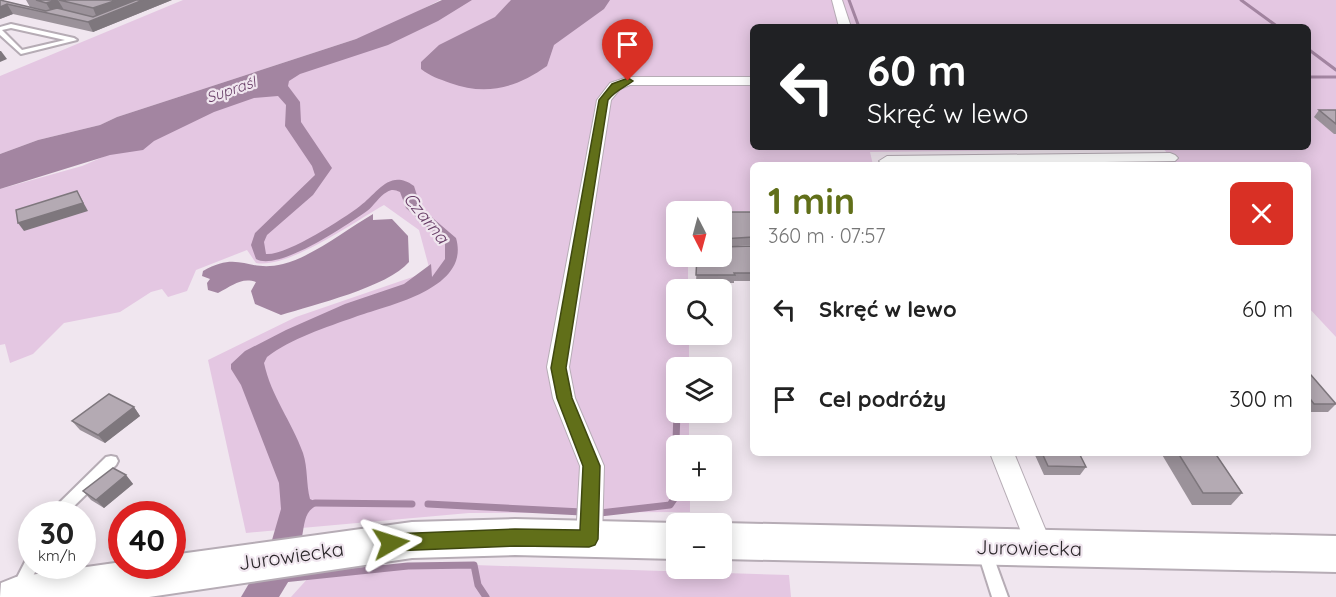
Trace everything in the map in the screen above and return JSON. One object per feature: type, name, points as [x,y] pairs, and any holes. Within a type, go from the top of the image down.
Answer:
[{"type":"street","points":[[837,0],[844,24]]},
{"type":"street","points":[[589,539],[592,466],[564,398],[558,368],[604,100],[615,86],[628,81],[750,81]]},
{"type":"street","points":[[886,158],[1170,158]]},
{"type":"street","points":[[1003,456],[1040,548]]},
{"type":"street","name":"Jurowiecka","points":[[16,597],[412,540],[666,541]]},
{"type":"street","name":"Jurowiecka","points":[[732,542],[1336,554]]},
{"type":"lane","points":[[11,26],[74,40],[21,52],[0,31],[11,26]]},
{"type":"lane","points":[[70,501],[111,461]]},
{"type":"lane","points":[[983,547],[1000,597]]},
{"type":"lane","points":[[16,597],[24,579]]},
{"type":"shaded area","points":[[183,0],[440,0],[386,28],[356,39],[117,117],[100,125],[38,140],[0,154],[0,76]]},
{"type":"shaded area","points":[[468,0],[1336,0],[1336,337],[1311,310],[1311,162],[1174,162],[1164,150],[1311,150],[1311,24],[750,24],[750,150],[1035,150],[870,152],[872,162],[750,162],[750,211],[732,211],[732,201],[666,201],[666,267],[688,267],[688,279],[666,279],[666,345],[689,345],[689,357],[666,357],[666,423],[689,423],[689,435],[666,435],[666,501],[690,501],[690,512],[469,513],[246,533],[208,360],[296,317],[430,271],[419,230],[384,205],[321,243],[285,259],[256,263],[247,250],[196,270],[187,291],[168,297],[162,289],[151,292],[120,312],[64,323],[33,354],[10,363],[5,344],[0,345],[0,189],[82,166]]},
{"type":"shaded area","points":[[474,565],[666,571],[666,579],[732,579],[732,573],[789,575],[791,597],[291,597],[310,576],[408,566]]},
{"type":"water","points":[[442,0],[472,0],[438,21],[388,45],[300,74],[289,81],[288,86],[300,102],[301,122],[332,168],[313,195],[267,235],[264,242],[266,254],[287,249],[314,236],[360,206],[384,185],[397,180],[414,186],[421,208],[456,238],[457,256],[451,270],[424,292],[309,334],[267,357],[264,363],[267,375],[303,453],[310,499],[321,504],[308,513],[302,537],[272,540],[281,509],[279,483],[241,385],[231,369],[231,364],[245,351],[286,330],[345,304],[404,284],[431,264],[432,277],[445,259],[445,243],[406,208],[400,192],[392,190],[381,196],[367,211],[312,245],[280,259],[266,261],[256,259],[251,245],[255,233],[315,175],[312,166],[285,126],[286,105],[278,96],[254,98],[214,112],[154,141],[143,150],[110,155],[0,189],[0,154],[38,140],[100,125],[117,117],[356,39]]},
{"type":"water","points":[[511,0],[610,0],[604,9],[554,45],[547,66],[524,80],[500,88],[476,89],[438,79],[421,69],[421,62],[439,45],[495,17]]},
{"type":"water","points":[[373,214],[373,220],[392,219],[408,236],[409,262],[385,279],[349,294],[281,315],[255,304],[251,291],[256,282],[241,281],[218,293],[208,290],[207,283],[210,279],[202,276],[203,271],[226,262],[261,266],[283,264],[317,249]]},
{"type":"water","points":[[296,569],[279,597],[241,597],[254,575]]},
{"type":"building","points":[[0,0],[46,11],[57,8],[93,17],[136,0],[143,0],[88,22],[7,4],[0,7]]},
{"type":"building","points":[[36,0],[57,0],[46,3]]},
{"type":"building","points":[[59,0],[117,0],[93,8]]},
{"type":"building","points":[[1319,110],[1336,110],[1336,124]]},
{"type":"building","points":[[77,191],[83,203],[18,223],[16,210]]},
{"type":"building","points":[[732,212],[750,212],[750,237],[732,238]]},
{"type":"building","points":[[750,246],[750,273],[696,275],[696,267],[732,267],[732,247]]},
{"type":"building","points":[[1311,375],[1336,404],[1314,404],[1311,400]]},
{"type":"building","points":[[109,394],[134,407],[98,435],[72,421]]},
{"type":"building","points":[[1043,456],[1080,456],[1086,467],[1048,466]]},
{"type":"building","points":[[1180,456],[1217,456],[1242,493],[1203,493]]},
{"type":"building","points":[[113,468],[126,475],[96,500],[83,491]]},
{"type":"waterway","points":[[849,0],[858,24]]},
{"type":"waterway","points":[[1241,0],[1274,24]]},
{"type":"waterway","points":[[1311,51],[1336,70]]},
{"type":"waterway","points":[[1311,77],[1336,77]]},
{"type":"waterway","points":[[600,513],[670,505],[674,499],[677,423]]},
{"type":"waterway","points":[[315,503],[412,504]]},
{"type":"waterway","points":[[428,504],[582,512]]},
{"type":"waterway","points":[[283,579],[408,566],[474,565],[478,585],[486,597]]},
{"type":"route","points":[[391,543],[412,540],[515,537],[589,539],[592,466],[564,398],[558,368],[604,100],[607,93],[615,86],[628,81]]},
{"type":"water label","name":"Supraśl","points":[[231,90]]},
{"type":"water label","name":"Czarna","points":[[426,218]]}]
